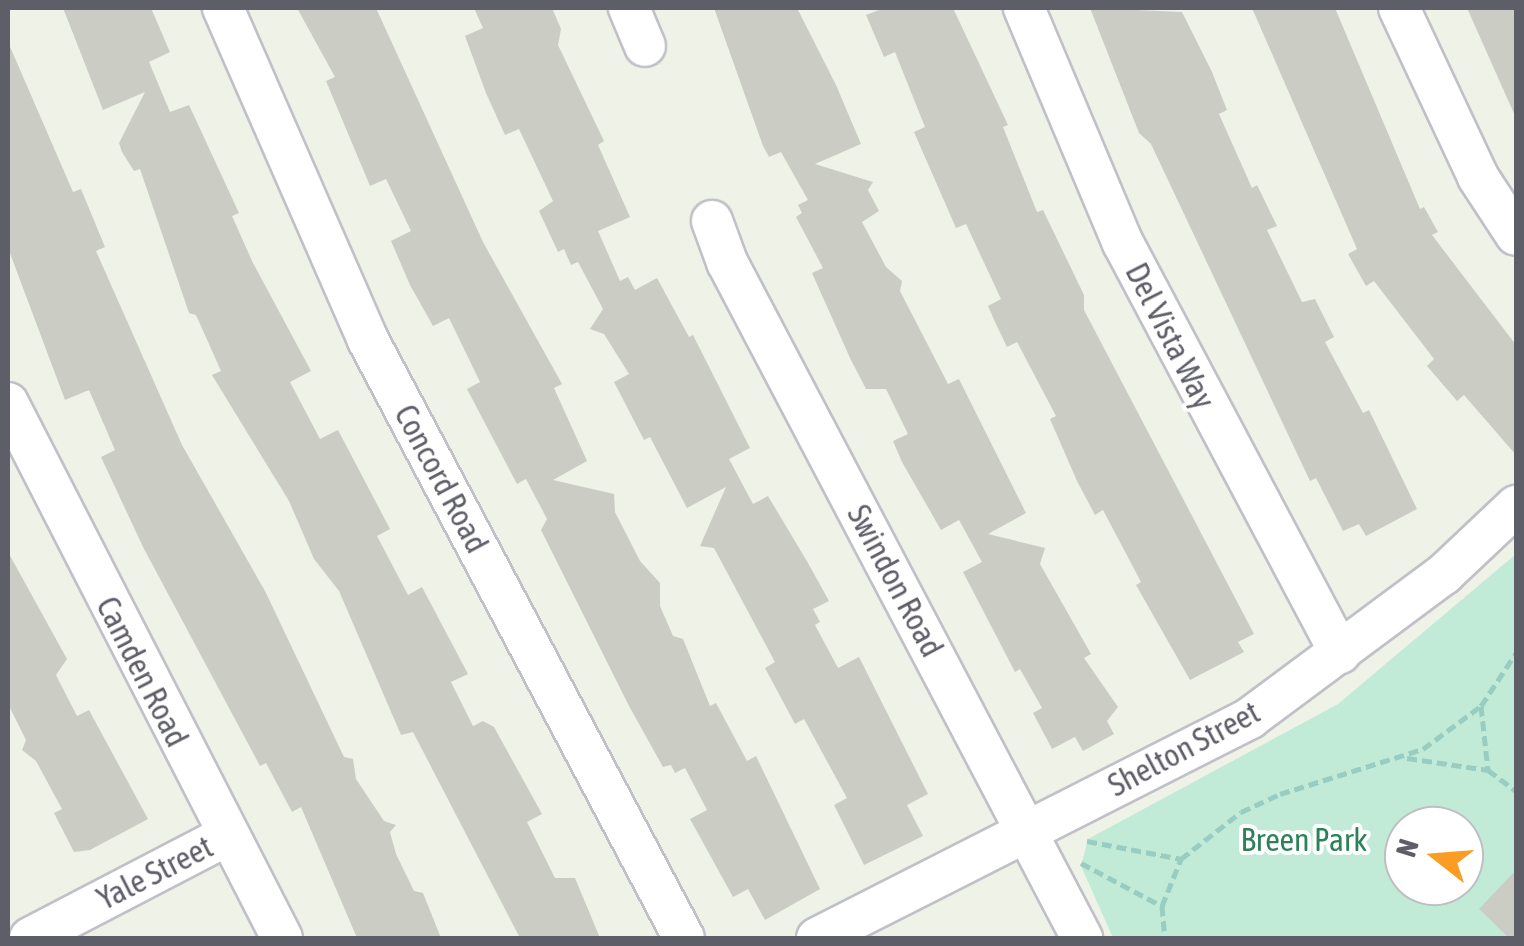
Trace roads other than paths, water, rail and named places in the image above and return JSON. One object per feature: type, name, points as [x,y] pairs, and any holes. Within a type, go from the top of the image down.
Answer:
[{"type":"street","name":"Concord Road","points":[[223,8],[368,340],[684,938]]},
{"type":"street","points":[[629,8],[645,46]]},
{"type":"street","name":"Del Vista Way","points":[[1024,8],[1123,243],[1340,653]]},
{"type":"street","points":[[1398,8],[1510,217]]},
{"type":"street","name":"Swindon Road","points":[[712,221],[728,262],[1082,938]]},
{"type":"street","name":"Camden Road","points":[[8,403],[226,836],[282,938]]},
{"type":"street","name":"Shelton Street","points":[[817,938],[1250,718],[1444,574],[1516,506]]},
{"type":"street","name":"Yale Street","points":[[30,938],[226,836]]},
{"type":"park label","name":"Breen Park","points":[[1304,840]]}]
